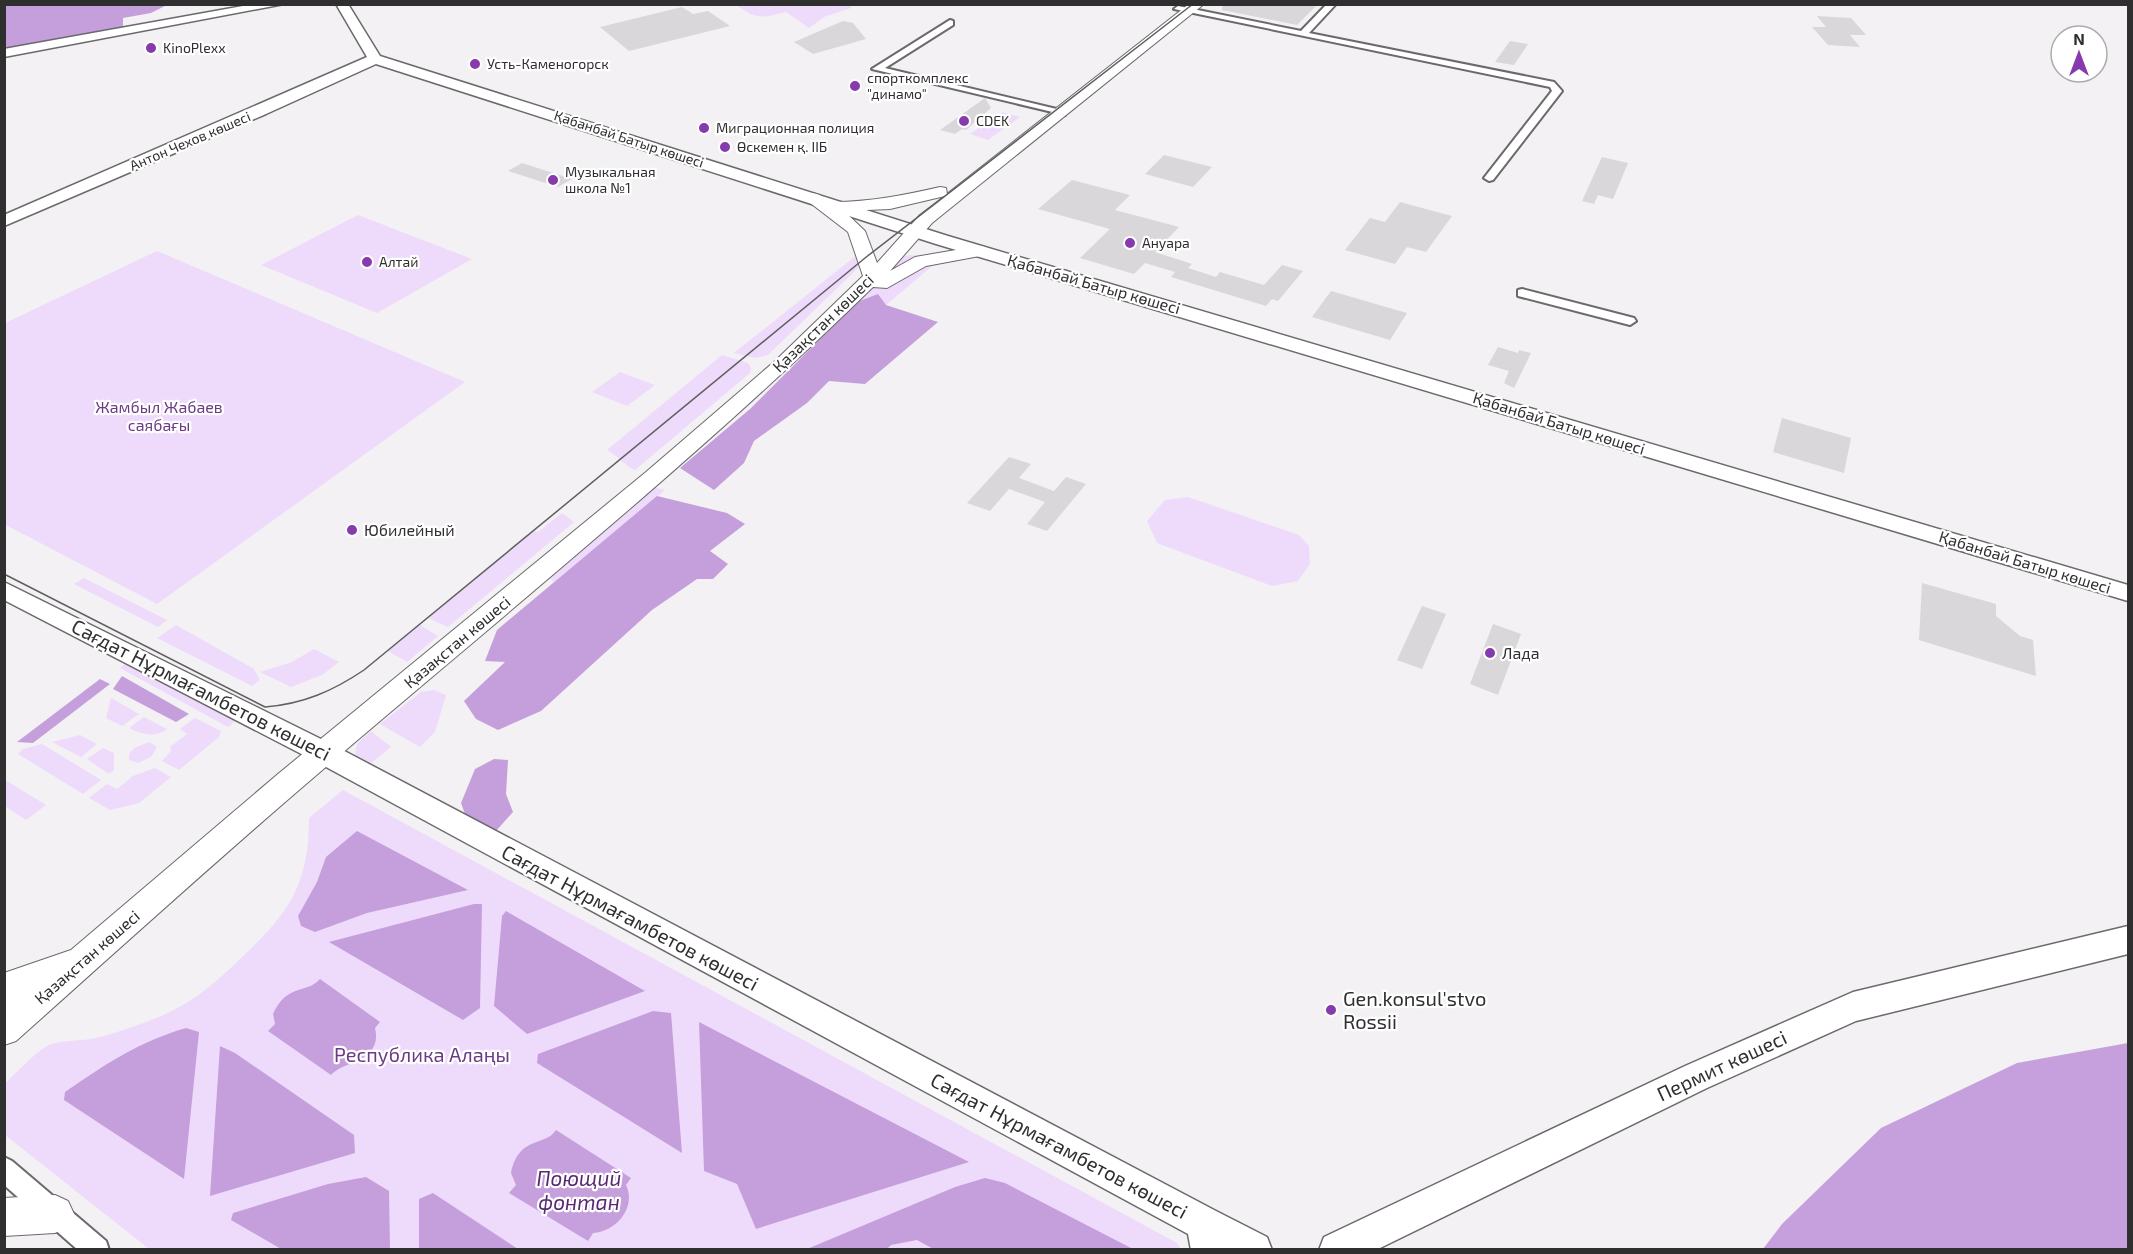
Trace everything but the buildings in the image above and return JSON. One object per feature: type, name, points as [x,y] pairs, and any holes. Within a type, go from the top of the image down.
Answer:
[{"type":"main road","points":[[4,53],[278,4]]},
{"type":"main road","name":"Қазақстан көшесі","points":[[4,1029],[324,753],[645,485],[782,364],[903,248],[911,230],[1054,111],[1187,7]]},
{"type":"main road","points":[[348,8],[375,59]]},
{"type":"main road","name":"Қабанбай Батыр көшесі","points":[[375,59],[985,253],[2128,593]]},
{"type":"main road","name":"Антон Чехов көшесі","points":[[4,221],[261,111],[375,59]]},
{"type":"main road","name":"Қазақстан көшесі","points":[[911,230],[906,219],[1054,111]]},
{"type":"main road","points":[[838,206],[890,204],[940,192]]},
{"type":"main road","points":[[815,198],[846,220],[856,231],[872,276]]},
{"type":"main road","points":[[846,302],[866,293],[912,264],[985,253]]},
{"type":"main road","name":"Сағдат Нұрмағамбетов көшесі","points":[[4,590],[324,753],[1206,1236],[1254,1250]]},
{"type":"main road","name":"Пермит көшесі","points":[[1336,1250],[1696,1077],[1853,1007],[2128,940]]},
{"type":"main road","points":[[4,991],[15,984],[84,958]]},
{"type":"main road","points":[[4,1217],[55,1214]]},
{"type":"street","points":[[1304,34],[1332,4]]},
{"type":"street","points":[[1187,7],[1554,86],[1557,91],[1489,178]]},
{"type":"street","points":[[950,23],[877,69],[1054,111]]},
{"type":"street","points":[[1522,293],[1630,321]]},
{"type":"street","points":[[4,1169],[97,1250]]},
{"type":"green space","points":[[736,5],[851,5],[851,8],[824,17],[809,28],[786,12],[760,16]]},
{"type":"green space","points":[[1003,112],[1020,117],[988,140],[970,134]]},
{"type":"green space","name":"Алтай","points":[[358,215],[472,259],[377,313],[261,265]]},
{"type":"green space","points":[[863,250],[865,260],[859,267],[768,355],[755,358],[734,353]]},
{"type":"green space","name":"Жамбыл Жабаев саябағы","points":[[157,251],[465,382],[157,604],[4,524],[5,323]]},
{"type":"green space","points":[[911,255],[939,260],[886,305],[857,302],[900,257]]},
{"type":"green space","points":[[722,355],[748,363],[751,368],[750,373],[635,470],[607,450]]},
{"type":"green space","points":[[620,372],[655,385],[627,406],[592,392]]},
{"type":"green space","points":[[653,487],[665,490],[554,582],[549,578]]},
{"type":"green space","points":[[1188,497],[1299,535],[1309,546],[1310,564],[1298,581],[1272,586],[1157,543],[1147,521],[1165,500]]},
{"type":"green space","points":[[562,513],[574,522],[448,627],[428,618],[534,531],[538,532]]},
{"type":"green space","points":[[84,578],[167,620],[158,627],[74,584]]},
{"type":"green space","points":[[176,625],[254,669],[260,680],[252,686],[157,638]]},
{"type":"green space","points":[[420,625],[438,636],[407,662],[388,651]]},
{"type":"green space","points":[[314,649],[339,662],[322,675],[291,687],[260,672],[292,662]]},
{"type":"green space","points":[[131,659],[240,717],[228,727],[120,668]]},
{"type":"green space","points":[[434,690],[446,695],[435,732],[420,747],[380,724],[421,692]]},
{"type":"green space","points":[[111,698],[139,714],[122,726],[106,718]]},
{"type":"green space","points":[[144,717],[167,729],[163,732],[148,734],[129,728]]},
{"type":"green space","points":[[195,718],[221,731],[219,737],[179,770],[162,761],[171,751],[170,747],[187,734],[180,729]]},
{"type":"green space","points":[[371,731],[391,747],[371,763],[355,755],[357,744]]},
{"type":"green space","points":[[80,735],[97,744],[81,757],[52,742]]},
{"type":"green space","points":[[149,742],[157,747],[151,757],[138,763],[129,760],[129,754],[134,748]]},
{"type":"green space","points":[[42,744],[101,780],[83,794],[18,754],[23,749]]},
{"type":"green space","points":[[103,748],[114,753],[114,770],[109,774],[87,759]]},
{"type":"green space","points":[[155,768],[171,777],[139,803],[110,810],[89,798],[107,784],[117,789],[133,776]]},
{"type":"green space","points":[[5,780],[46,805],[26,820],[5,806]]},
{"type":"green space","name":"Республика Алаңы","points":[[343,790],[1177,1243],[1181,1249],[149,1249],[5,1135],[4,1084],[32,1057],[49,1045],[100,1037],[162,1016],[189,1001],[227,972],[283,913],[300,881],[308,842],[309,818]]},
{"type":"shaded area","points":[[5,5],[167,5],[151,13],[123,18],[123,31],[5,49]]},
{"type":"shaded area","points":[[878,294],[886,305],[938,322],[865,384],[829,381],[807,403],[754,441],[744,463],[714,490],[680,468],[750,409],[857,302]]},
{"type":"shaded area","points":[[657,496],[727,513],[745,524],[710,551],[728,564],[713,579],[697,579],[652,610],[541,711],[498,730],[476,719],[464,701],[505,662],[485,661],[497,630]]},
{"type":"shaded area","points":[[122,676],[189,714],[176,722],[113,689]]},
{"type":"shaded area","points":[[100,679],[110,684],[33,743],[17,742]]},
{"type":"shaded area","points":[[494,759],[508,760],[506,794],[513,812],[496,831],[465,814],[461,803],[475,769]]},
{"type":"shaded area","points":[[357,831],[468,890],[367,913],[315,932],[301,926],[298,916],[317,882],[326,857]]},
{"type":"shaded area","points":[[474,904],[482,904],[480,1008],[463,1020],[329,942]]},
{"type":"shaded area","points":[[506,911],[645,991],[527,1034],[494,1006],[502,916]]},
{"type":"shaded area","points":[[653,1011],[671,1013],[682,1153],[537,1063],[538,1054]]},
{"type":"shaded area","points":[[699,1022],[969,1162],[756,1229],[737,1184],[704,1171]]},
{"type":"shaded area","points":[[186,1028],[199,1032],[184,1179],[64,1100],[65,1092],[108,1063],[153,1040]]},
{"type":"shaded area","points":[[220,1046],[235,1053],[354,1135],[355,1153],[210,1196]]},
{"type":"shaded area","points":[[366,1177],[389,1191],[390,1249],[281,1249],[231,1220],[233,1213],[328,1184]]},
{"type":"shaded area","points":[[985,1178],[1005,1183],[1133,1249],[935,1250],[917,1240],[891,1245],[887,1249],[807,1249],[955,1187]]},
{"type":"shaded area","points":[[433,1193],[518,1249],[419,1249],[419,1199]]},
{"type":"water","points":[[320,979],[380,1022],[375,1028],[376,1039],[373,1048],[368,1054],[331,1075],[268,1031],[275,1024],[273,1014],[284,998],[315,984]]},
{"type":"water","points":[[2128,1043],[2128,1249],[1763,1249],[1782,1224],[1881,1128],[2017,1063]]},
{"type":"water","name":"Поющий фонтан","points":[[556,1130],[631,1178],[626,1185],[629,1202],[622,1217],[609,1228],[593,1233],[588,1241],[509,1193],[516,1185],[511,1173],[520,1153],[526,1147],[545,1139]]},
{"type":"tram line","points":[[4,574],[265,707],[305,700],[329,690],[364,670],[865,258],[1193,4]]},
{"type":"place","name":"KinoPlexx","points":[[151,48]]},
{"type":"place","name":"Усть-Каменогорск","points":[[475,64]]},
{"type":"place","name":"спорткомплекс \"динамо\"","points":[[855,86]]},
{"type":"place","name":"CDEK","points":[[964,121]]},
{"type":"place","name":"Миграционная полиция","points":[[704,128]]},
{"type":"place","name":"Өскемен қ. ІІБ","points":[[725,147]]},
{"type":"place","name":"Музыкальная школа №1","points":[[553,180]]},
{"type":"place","name":"Ануара","points":[[1130,243]]},
{"type":"place","name":"Алтай","points":[[367,262]]},
{"type":"place","name":"Юбилейный","points":[[352,530]]},
{"type":"place","name":"Лада","points":[[1490,653]]},
{"type":"place","name":"Gen.konsul'stvo Rossii","points":[[1331,1010]]}]
